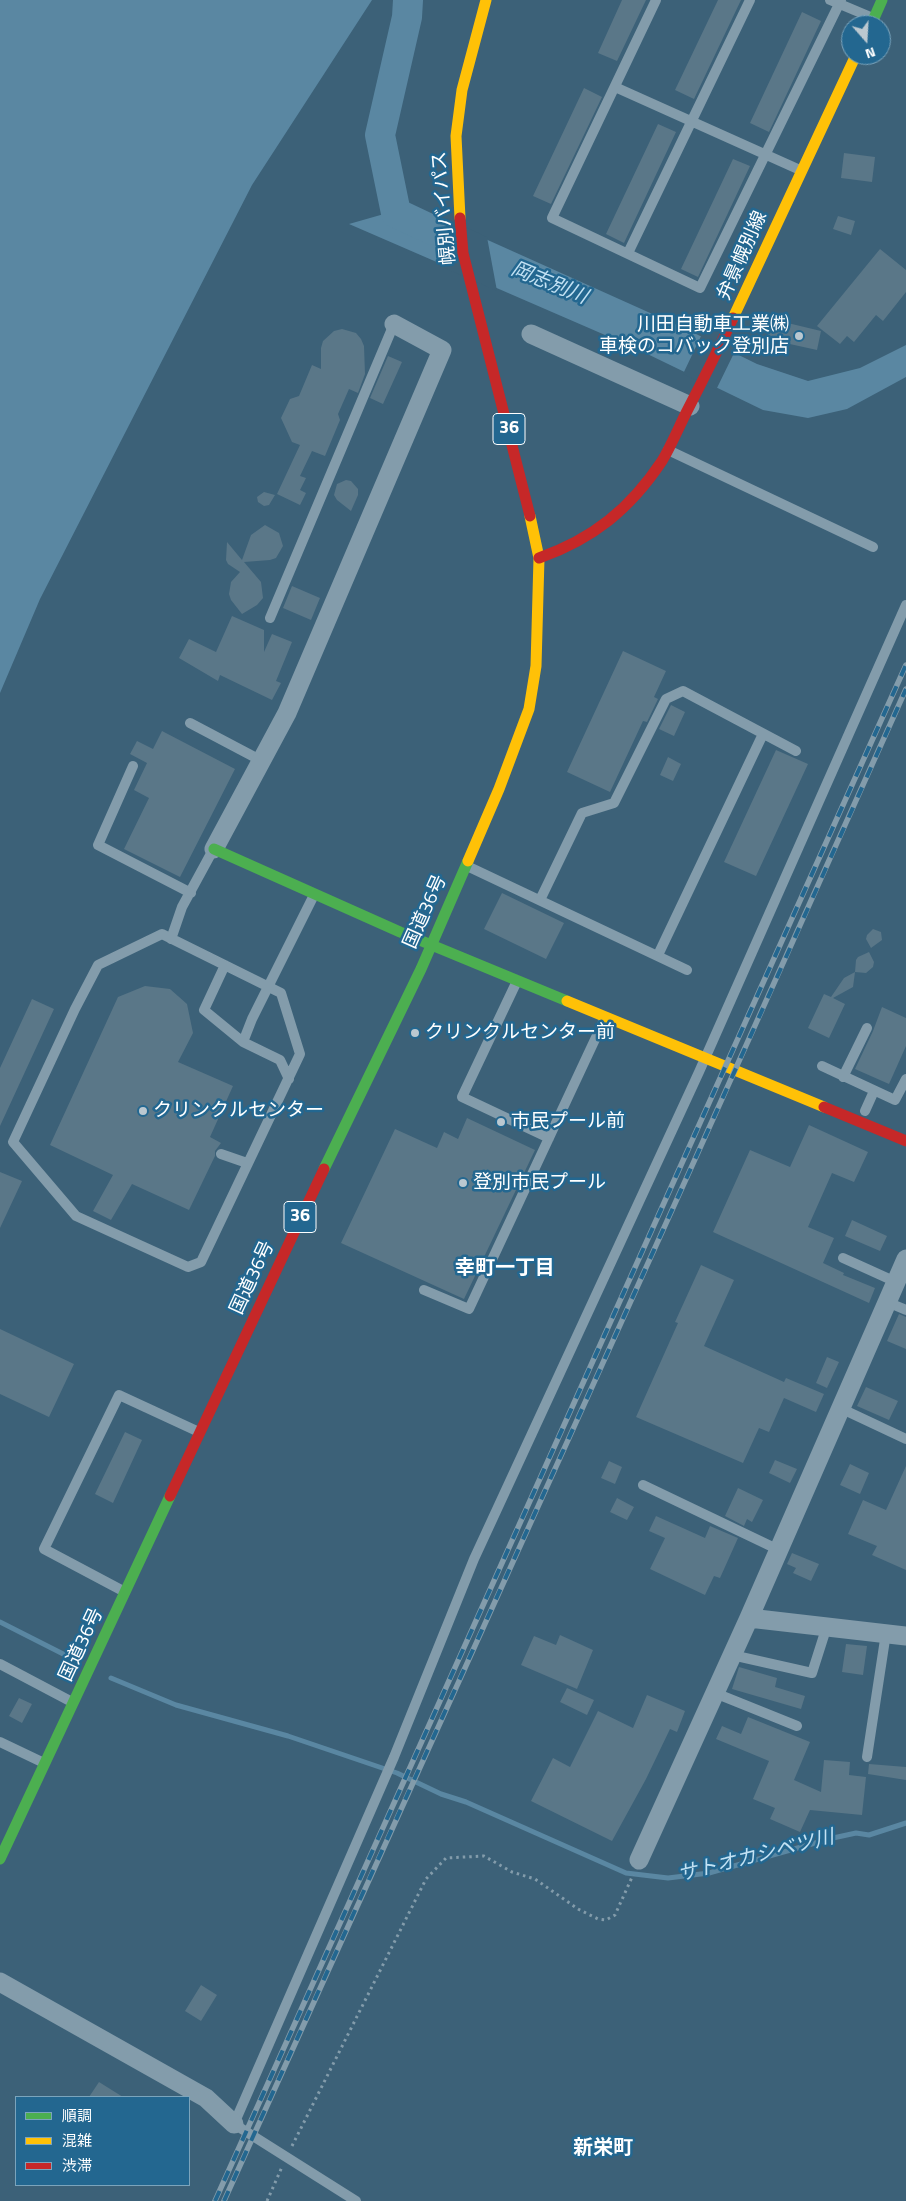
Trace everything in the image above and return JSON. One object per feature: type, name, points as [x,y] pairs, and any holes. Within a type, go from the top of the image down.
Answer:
[{"type":"main road","name":"幌別バイパス","points":[[486,0],[460,99],[456,136],[463,253],[523,483],[539,558]]},
{"type":"main road","points":[[875,15],[882,0]]},
{"type":"main road","name":"弁景幌別線","points":[[539,558],[578,542],[627,504],[646,482],[667,450],[724,340],[800,170],[851,65]]},
{"type":"main road","name":"国道36号","points":[[0,1859],[292,1235],[431,944],[499,789],[529,709],[536,666],[539,558]]},
{"type":"main road","points":[[214,848],[314,894],[431,944],[518,979],[704,1059],[906,1141]]},
{"type":"street","points":[[214,848],[287,713],[442,350],[394,324]]},
{"type":"street","points":[[531,334],[694,400]]},
{"type":"street","points":[[639,1860],[749,1618],[906,1259]]},
{"type":"street","points":[[749,1618],[906,1636]]},
{"type":"street","points":[[0,1982],[206,2098],[234,2124]]},
{"type":"lane","points":[[656,0],[552,218],[700,288],[765,156],[836,1],[860,15]]},
{"type":"lane","points":[[628,253],[750,0]]},
{"type":"lane","points":[[616,87],[765,156],[800,170]]},
{"type":"lane","points":[[270,618],[394,324]]},
{"type":"lane","points":[[667,450],[873,547]]},
{"type":"lane","points":[[356,2201],[234,2124],[394,1757],[474,1559],[704,1059],[906,605]]},
{"type":"lane","points":[[540,900],[582,813],[614,803],[666,699],[683,690],[796,751]]},
{"type":"lane","points":[[190,723],[262,761]]},
{"type":"lane","points":[[658,955],[763,734]]},
{"type":"lane","points":[[133,766],[98,845],[191,893]]},
{"type":"lane","points":[[171,939],[182,907],[214,848]]},
{"type":"lane","points":[[467,865],[688,970]]},
{"type":"lane","points":[[243,1042],[314,894]]},
{"type":"lane","points":[[162,934],[171,939],[281,993],[300,1054],[201,1262],[188,1267],[76,1216],[14,1142],[75,1009],[98,965],[162,934]]},
{"type":"lane","points":[[225,965],[204,1010],[243,1042],[280,1060],[289,1079]]},
{"type":"lane","points":[[518,979],[462,1097],[548,1138]]},
{"type":"lane","points":[[424,1290],[469,1309],[606,1017]]},
{"type":"lane","points":[[843,1077],[867,1028]]},
{"type":"lane","points":[[822,1066],[895,1100],[904,1086]]},
{"type":"lane","points":[[865,1111],[874,1091]]},
{"type":"lane","points":[[221,1154],[247,1163]]},
{"type":"lane","points":[[843,1258],[896,1282]]},
{"type":"lane","points":[[887,1302],[906,1310]]},
{"type":"lane","points":[[126,1592],[44,1549],[120,1396],[200,1433]]},
{"type":"lane","points":[[840,1408],[906,1439]]},
{"type":"lane","points":[[643,1485],[779,1550]]},
{"type":"lane","points":[[732,1654],[812,1673],[827,1626]]},
{"type":"lane","points":[[867,1757],[886,1633]]},
{"type":"lane","points":[[0,1664],[73,1703]]},
{"type":"lane","points":[[714,1693],[797,1726]]},
{"type":"lane","points":[[0,1742],[45,1764]]},
{"type":"path","points":[[267,2201],[287,2157],[426,1879],[446,1858],[484,1856],[512,1872],[535,1879],[578,1909],[598,1919],[606,1920],[615,1915],[628,1885]]},
{"type":"water","points":[[0,0],[372,0],[252,185],[40,599],[0,693]]},
{"type":"water","points":[[412,206],[688,330],[757,364],[808,381],[860,368],[906,345],[906,377],[847,409],[808,418],[763,410],[635,348],[349,224]]},
{"type":"pier","points":[[439,215],[487,237],[497,291],[445,268]]},
{"type":"pier","points":[[702,334],[735,351],[716,390],[683,374]]},
{"type":"building","points":[[622,0],[646,0],[617,61],[598,53]]},
{"type":"building","points":[[718,0],[741,0],[694,99],[675,90]]},
{"type":"building","points":[[802,12],[821,21],[769,132],[750,123]]},
{"type":"building","points":[[584,88],[602,97],[551,204],[533,196]]},
{"type":"building","points":[[658,124],[676,132],[624,243],[606,234]]},
{"type":"building","points":[[844,153],[875,157],[872,182],[841,178]]},
{"type":"building","points":[[733,159],[750,166],[698,277],[681,269]]},
{"type":"building","points":[[838,216],[855,221],[851,235],[833,229]]},
{"type":"building","points":[[880,249],[906,270],[906,292],[883,321],[876,315],[854,342],[847,336],[840,344],[817,326]]},
{"type":"building","points":[[771,319],[821,331],[817,350],[767,339]]},
{"type":"building","points":[[342,329],[356,333],[361,339],[364,346],[365,374],[358,393],[349,389],[338,414],[340,420],[325,456],[312,451],[300,476],[306,478],[300,490],[306,493],[300,505],[277,494],[300,445],[292,442],[281,418],[290,399],[299,396],[312,365],[321,369],[323,341],[334,331]]},
{"type":"building","points":[[388,356],[402,362],[383,404],[370,398]]},
{"type":"building","points":[[346,480],[351,481],[358,489],[358,495],[351,511],[337,500],[334,495],[337,484]]},
{"type":"building","points":[[264,492],[275,495],[269,505],[264,506],[258,502],[257,497]]},
{"type":"building","points":[[265,525],[279,533],[283,546],[276,558],[244,562],[261,582],[263,598],[257,605],[242,614],[231,600],[229,594],[231,582],[240,572],[228,564],[226,560],[227,542],[242,560],[251,535]]},
{"type":"building","points":[[292,586],[320,598],[311,620],[283,608]]},
{"type":"building","points":[[232,616],[264,630],[264,652],[272,634],[292,642],[276,681],[281,683],[272,700],[220,675],[218,681],[179,658],[189,639],[216,652]]},
{"type":"building","points":[[623,651],[666,671],[654,697],[658,699],[647,722],[643,721],[610,792],[567,772]]},
{"type":"building","points":[[671,705],[685,712],[674,736],[659,729]]},
{"type":"building","points":[[162,731],[235,769],[180,877],[124,849],[149,798],[134,790],[147,763],[130,754],[137,741],[153,749]]},
{"type":"building","points":[[776,750],[808,764],[756,876],[724,862]]},
{"type":"building","points":[[668,757],[681,764],[673,781],[660,775]]},
{"type":"building","points":[[502,893],[564,923],[546,959],[484,929]]},
{"type":"building","points":[[873,929],[881,932],[882,940],[871,948],[866,939]]},
{"type":"building","points":[[869,952],[874,962],[873,967],[866,973],[855,972],[858,957]]},
{"type":"building","points":[[855,972],[853,987],[833,998],[845,1004],[829,1038],[808,1028],[824,994],[831,997],[844,978]]},
{"type":"building","name":"クリンクルセンター","points":[[145,986],[170,989],[187,1004],[193,1033],[178,1062],[233,1086],[210,1137],[221,1143],[215,1151],[215,1156],[189,1210],[132,1184],[111,1220],[93,1211],[113,1175],[50,1145],[118,997]]},
{"type":"building","points":[[32,999],[54,1009],[0,1126],[0,1068]]},
{"type":"building","points":[[882,1007],[906,1018],[906,1046],[889,1084],[855,1069]]},
{"type":"building","points":[[467,1118],[535,1150],[464,1299],[341,1243],[395,1129],[437,1148],[444,1132],[458,1139]]},
{"type":"building","points":[[809,1125],[868,1152],[854,1182],[832,1173],[808,1227],[834,1238],[823,1263],[844,1273],[843,1275],[875,1288],[869,1303],[713,1232],[750,1150],[790,1167]]},
{"type":"building","points":[[0,1172],[22,1181],[0,1228]]},
{"type":"building","points":[[852,1220],[887,1236],[880,1251],[845,1236]]},
{"type":"building","points":[[701,1265],[734,1280],[704,1346],[784,1382],[786,1378],[824,1394],[816,1412],[784,1398],[769,1432],[759,1428],[743,1463],[636,1417],[678,1323],[675,1322]]},
{"type":"building","points":[[899,1314],[906,1317],[906,1349],[887,1341]]},
{"type":"building","points":[[0,1329],[74,1364],[49,1417],[0,1394]]},
{"type":"building","points":[[827,1357],[839,1362],[827,1388],[816,1383]]},
{"type":"building","points":[[866,1387],[898,1401],[889,1420],[857,1406]]},
{"type":"building","points":[[125,1432],[142,1440],[113,1503],[95,1494]]},
{"type":"building","points":[[775,1460],[797,1469],[790,1483],[769,1473]]},
{"type":"building","points":[[609,1461],[622,1467],[615,1484],[601,1478]]},
{"type":"building","points":[[850,1464],[869,1473],[860,1494],[840,1485]]},
{"type":"building","points":[[906,1466],[906,1570],[872,1555],[877,1546],[848,1534],[863,1500],[886,1510]]},
{"type":"building","points":[[738,1488],[763,1500],[752,1522],[747,1519],[744,1526],[725,1516]]},
{"type":"building","points":[[617,1498],[634,1507],[627,1520],[610,1512]]},
{"type":"building","points":[[656,1516],[705,1538],[710,1526],[738,1538],[720,1578],[714,1576],[705,1595],[650,1569],[665,1538],[649,1531]]},
{"type":"building","points":[[792,1553],[819,1564],[811,1581],[793,1573],[796,1568],[787,1564]]},
{"type":"building","points":[[560,1635],[593,1650],[577,1689],[521,1665],[534,1636],[556,1645]]},
{"type":"building","points":[[846,1644],[867,1646],[863,1675],[842,1672]]},
{"type":"building","points":[[739,1667],[777,1678],[775,1687],[805,1696],[801,1709],[732,1689]]},
{"type":"building","points":[[567,1688],[594,1700],[587,1715],[560,1702]]},
{"type":"building","points":[[647,1695],[685,1711],[677,1732],[670,1729],[646,1779],[612,1841],[531,1801],[553,1758],[570,1767],[598,1711],[633,1728]]},
{"type":"building","points":[[19,1698],[32,1704],[22,1723],[9,1716]]},
{"type":"building","points":[[748,1717],[810,1742],[794,1780],[821,1792],[824,1760],[850,1762],[849,1775],[866,1777],[862,1815],[810,1810],[800,1832],[770,1819],[775,1808],[753,1799],[769,1761],[716,1739],[722,1726],[741,1734]]},
{"type":"building","points":[[869,1764],[906,1767],[906,1780],[868,1774]]},
{"type":"building","points":[[201,1985],[217,1995],[201,2021],[185,2011]]},
{"type":"building","points":[[99,2082],[121,2096],[90,2096]]},
{"type":"waterway","name":"岡志別川","points":[[408,0],[407,17],[380,135],[396,213],[432,230]]},
{"type":"waterway","points":[[0,1622],[75,1660]]},
{"type":"waterway","name":"サトオカシベツ川","points":[[111,1678],[176,1705],[288,1736],[397,1773],[441,1794],[466,1802],[626,1873],[668,1878],[709,1873],[833,1838],[856,1833],[869,1835],[906,1823]]},
{"type":"railway","points":[[215,2201],[906,665]]},
{"type":"railway","points":[[224,2201],[906,689]]},
{"type":"traffic: fast","points":[[875,15],[882,0]]},
{"type":"traffic: fast","points":[[214,849],[400,932],[567,1001]]},
{"type":"traffic: fast","points":[[324,1169],[421,969],[468,861]]},
{"type":"traffic: fast","points":[[0,1859],[170,1496]]},
{"type":"traffic: slow","points":[[460,218],[456,136],[462,90],[486,0]]},
{"type":"traffic: slow","points":[[733,318],[851,65]]},
{"type":"traffic: slow","points":[[468,861],[499,789],[529,709],[536,666],[539,558],[530,516]]},
{"type":"traffic: slow","points":[[567,1001],[824,1107]]},
{"type":"traffic: jam","points":[[460,218],[463,253],[530,516]]},
{"type":"traffic: jam","points":[[539,558],[576,542],[593,532],[623,508],[650,478],[662,461],[733,318]]},
{"type":"traffic: jam","points":[[824,1107],[906,1141]]},
{"type":"traffic: jam","points":[[170,1496],[324,1169]]},
{"type":"place","name":"川田自動車工業㈱ 車検のコバック登別店","points":[[799,336]]},
{"type":"place","name":"クリンクルセンター前","points":[[415,1033]]},
{"type":"place","name":"クリンクルセンター","points":[[143,1111]]},
{"type":"place","name":"市民プール前","points":[[501,1122]]},
{"type":"place","name":"登別市民プール","points":[[463,1183]]},
{"type":"district","name":"幸町一丁目","points":[[505,1269]]},
{"type":"district","name":"新栄町","points":[[603,2149]]}]
